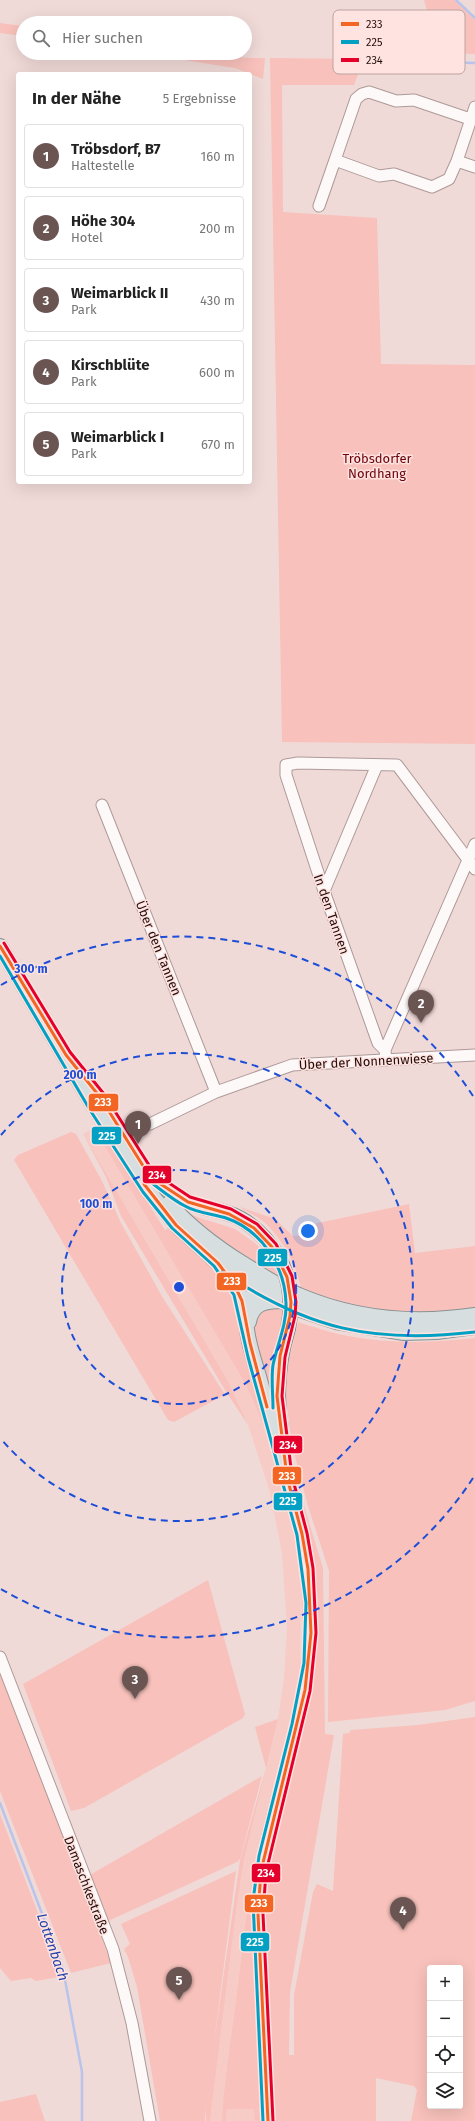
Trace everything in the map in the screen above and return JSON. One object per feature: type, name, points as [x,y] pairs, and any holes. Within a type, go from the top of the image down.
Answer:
[{"type":"main road","points":[[0,946],[66,1055],[94,1107],[147,1189],[176,1225],[218,1263],[258,1289],[314,1316],[376,1329],[404,1333],[431,1332],[475,1327]]},
{"type":"main road","points":[[66,1055],[100,1096],[150,1177],[168,1202],[195,1230],[215,1246],[275,1284],[313,1301],[376,1318],[447,1319],[475,1316]]},
{"type":"main road","points":[[150,1177],[188,1202],[229,1214],[242,1220],[266,1239],[279,1258],[289,1286],[291,1302],[288,1329],[280,1356],[277,1386],[287,1477]]},
{"type":"main road","points":[[218,1263],[239,1293],[253,1356],[287,1477]]},
{"type":"main road","points":[[248,1329],[247,1306],[251,1297],[264,1285],[275,1284]]},
{"type":"main road","points":[[248,1329],[250,1318],[260,1304],[282,1301]]},
{"type":"street","points":[[319,206],[356,99],[362,94],[369,92],[396,101],[414,100],[470,119]]},
{"type":"street","points":[[335,160],[379,176],[394,174],[432,187],[449,179],[475,107]]},
{"type":"street","points":[[456,161],[475,167]]},
{"type":"street","name":"In den Tannen","points":[[377,765],[298,763],[286,765],[286,775],[324,891],[378,1043],[386,1055]]},
{"type":"street","points":[[324,891],[377,765],[397,765],[472,865]]},
{"type":"street","name":"Über den Tannen","points":[[102,805],[216,1092]]},
{"type":"street","points":[[386,1055],[472,865],[475,844]]},
{"type":"street","name":"Über der Nonnenwiese","points":[[150,1124],[216,1092],[292,1065],[386,1055],[475,1055]]},
{"type":"street","points":[[268,2121],[258,1914],[259,1883],[268,1840],[305,1690],[311,1633],[311,1603],[307,1564],[302,1534],[287,1477]]},
{"type":"street","name":"Damaschkestraße","points":[[0,1657],[112,1949],[132,2023],[150,2121]]},
{"type":"shaded area","points":[[94,1128],[246,1385],[262,1417],[277,1461],[295,1540],[301,1585],[300,1668],[294,1710],[255,1866],[222,2121],[210,2121],[237,1904],[244,1860],[278,1719],[284,1677],[287,1628],[282,1553],[269,1489],[248,1425],[228,1381],[83,1134]]},
{"type":"shaded area","points":[[227,2109],[255,2109],[255,2121],[226,2121]]},
{"type":"green space","points":[[424,0],[454,0],[464,10],[427,10]]},
{"type":"green space","points":[[465,10],[475,20],[475,54],[465,54]]},
{"type":"green space","points":[[0,23],[16,25],[16,35],[0,33]]},
{"type":"green space","points":[[252,58],[265,58],[263,79],[252,75],[252,72],[245,72],[235,68],[184,60],[252,60]]},
{"type":"green space","name":"Tröbsdorfer Nordhang","points":[[270,58],[333,59],[333,74],[358,74],[354,85],[282,85],[283,212],[377,218],[381,364],[475,365],[475,744],[282,742]]},
{"type":"green space","points":[[96,1125],[99,1126],[165,1230],[168,1228],[186,1241],[211,1263],[233,1287],[299,1539],[308,1618],[301,1687],[260,1858],[264,2121],[255,2121],[254,2109],[227,2109],[226,2121],[222,2121],[226,2076],[255,1866],[295,1708],[300,1667],[302,1625],[301,1584],[296,1543],[288,1502],[277,1462],[263,1423],[246,1385],[94,1128]]},
{"type":"green space","points":[[71,1132],[76,1134],[102,1181],[121,1223],[163,1298],[224,1393],[224,1395],[174,1422],[168,1420],[14,1160],[18,1155]]},
{"type":"green space","points":[[83,1134],[228,1381],[248,1425],[225,1390],[121,1216],[106,1177]]},
{"type":"green space","points":[[409,1204],[415,1253],[475,1246],[475,1309],[437,1314],[372,1312],[302,1293],[297,1273],[284,1246],[264,1222],[240,1207],[275,1219],[293,1236],[314,1234],[313,1224]]},
{"type":"green space","points":[[189,1213],[235,1229],[255,1243],[269,1257],[279,1280],[201,1227]]},
{"type":"green space","points":[[278,1307],[285,1314],[274,1395],[269,1396],[254,1333],[255,1320],[261,1309]]},
{"type":"green space","points":[[298,1322],[342,1335],[364,1339],[427,1342],[475,1338],[475,1701],[445,1710],[328,1722],[329,1571],[308,1506],[292,1445],[286,1399],[286,1373]]},
{"type":"green space","points":[[294,1473],[323,1568],[325,1734],[334,1735],[290,1992],[289,2055],[294,2055],[294,1995],[313,1892],[317,1884],[333,1891],[343,1734],[349,1733],[351,1730],[418,1725],[475,1717],[475,2121],[411,2121],[417,2090],[414,2086],[376,2078],[376,2121],[272,2121],[262,1901],[263,1882],[279,1809],[315,1602],[312,1552],[295,1495]]},
{"type":"green space","points":[[208,1580],[245,1714],[243,1718],[84,1808],[71,1811],[23,1684]]},
{"type":"green space","points":[[0,1669],[111,1963],[71,1973],[0,1791]]},
{"type":"green space","points":[[278,1719],[244,1860],[237,1904],[210,2121],[206,2121],[206,2106],[205,2121],[160,2121],[137,1987],[124,1949],[130,1944],[121,1924],[236,1871],[213,2050],[240,1860],[266,1768],[255,1727]]},
{"type":"green space","points":[[262,1776],[240,1859],[237,1862],[106,1922],[88,1876]]},
{"type":"green space","points":[[0,1814],[53,1952],[59,1977],[36,1981],[31,1978],[11,1981],[0,1968]]},
{"type":"green space","points":[[36,2094],[45,2121],[0,2121],[0,2102]]},
{"type":"waterway","points":[[456,0],[475,18]]},
{"type":"waterway","points":[[465,63],[475,63]]},
{"type":"waterway","name":"Lottenbach","points":[[0,1803],[63,1969],[82,2072],[82,2121]]},
{"type":"transit line","name":"234","points":[[4,943],[70,1052],[104,1094],[154,1173],[190,1197],[231,1209],[257,1224],[276,1244],[292,1276],[296,1302],[295,1316],[285,1357],[282,1396],[292,1476],[307,1533],[313,1568],[316,1633],[310,1691],[266,1872],[263,1914],[273,2121]]},
{"type":"transit line","name":"233","points":[[0,946],[66,1055],[100,1097],[150,1177],[188,1202],[229,1214],[254,1228],[272,1247],[287,1277],[291,1302],[290,1316],[280,1356],[277,1396],[287,1477],[302,1534],[308,1569],[311,1633],[305,1690],[261,1871],[258,1914],[268,2121]]},
{"type":"transit line","name":"225","points":[[0,956],[90,1110],[143,1192],[172,1228],[214,1266],[234,1295],[248,1357],[297,1535],[306,1603],[304,1663],[292,1724],[259,1856],[253,1901],[263,2121]]},
{"type":"transit line","name":"225","points":[[145,1178],[175,1200],[190,1208],[226,1218],[250,1231],[269,1251],[276,1263],[285,1289],[286,1311],[273,1365],[273,1408]]},
{"type":"transit line","name":"233","points":[[144,1184],[176,1225],[218,1263],[235,1286],[242,1301],[250,1343],[267,1407]]},
{"type":"transit line","name":"225","points":[[222,1272],[283,1307],[313,1319],[342,1328],[404,1336],[475,1332]]},
{"type":"place","name":"Höhe 304","points":[[421,1023]]},
{"type":"place","name":"Tröbsdorf, B7","points":[[138,1144]]},
{"type":"place","name":"Weimarblick II","points":[[135,1699]]},
{"type":"place","name":"Kirschblüte","points":[[403,1930]]},
{"type":"place","name":"Weimarblick I","points":[[179,2000]]}]
